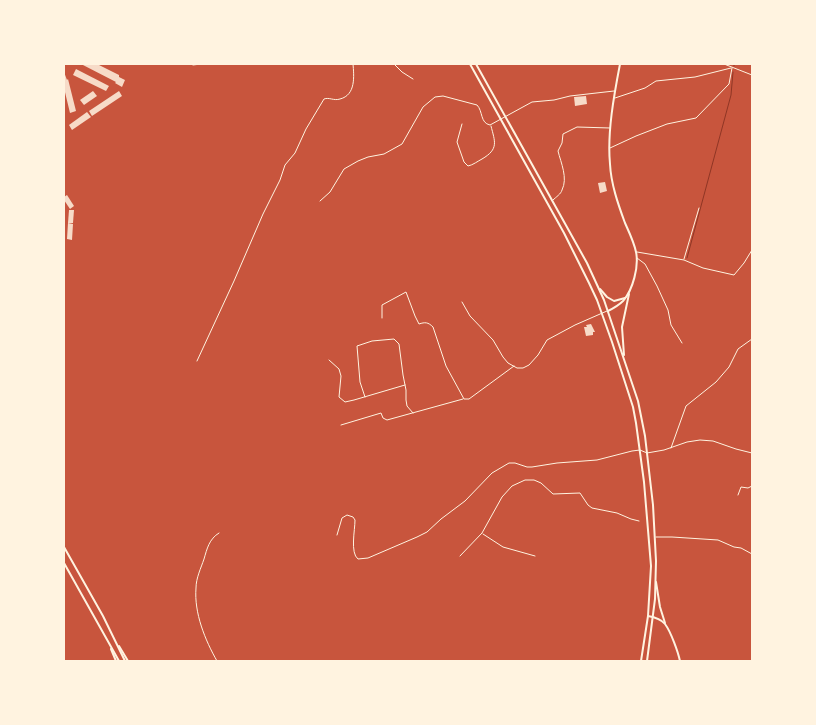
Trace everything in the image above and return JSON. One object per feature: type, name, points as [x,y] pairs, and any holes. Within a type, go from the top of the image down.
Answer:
[{"type":"street","points":[[470,64],[580,262],[602,313],[633,407],[640,450],[648,521],[651,566],[648,616],[641,661]]},
{"type":"street","points":[[476,64],[577,243],[598,286],[608,311],[640,409],[647,453],[656,538],[656,582],[647,661]]},
{"type":"street","points":[[620,64],[615,90],[609,148],[610,165],[616,194],[637,258],[622,327],[624,358]]},
{"type":"street","points":[[598,286],[607,297],[614,301],[626,298]]},
{"type":"street","points":[[608,311],[619,305],[626,298],[630,288]]},
{"type":"street","points":[[64,547],[128,661]]},
{"type":"street","points":[[64,563],[119,661]]},
{"type":"street","points":[[656,582],[660,607],[665,624],[680,661]]},
{"type":"street","points":[[648,616],[653,617],[665,624]]},
{"type":"street","points":[[113,636],[125,661]]},
{"type":"street","points":[[108,642],[116,661]]},
{"type":"lane","points":[[193,65],[201,64]]},
{"type":"lane","points":[[197,361],[263,214],[280,180],[285,165],[295,153],[306,129],[324,99],[340,99],[345,97],[349,92],[354,82],[353,64]]},
{"type":"lane","points":[[394,64],[402,72],[413,79]]},
{"type":"lane","points":[[724,64],[752,75]]},
{"type":"lane","points":[[614,98],[645,88],[656,81],[690,77],[732,68]]},
{"type":"lane","points":[[609,148],[667,124],[696,118],[729,84],[732,68]]},
{"type":"lane","points":[[490,125],[532,102],[606,93],[615,90]]},
{"type":"lane","points":[[320,202],[330,192],[344,169],[358,160],[384,154],[402,144],[423,108],[437,96],[443,96],[477,105],[480,108],[484,122],[487,125],[490,125]]},
{"type":"lane","points":[[462,124],[457,142],[464,162],[468,166],[490,154],[493,150],[494,142],[490,125]]},
{"type":"lane","points":[[553,200],[562,192],[563,188],[564,172],[558,151],[562,143],[563,134],[577,127],[611,128]]},
{"type":"lane","points":[[684,260],[699,208]]},
{"type":"lane","points":[[636,252],[684,260],[703,268],[734,275],[752,250]]},
{"type":"lane","points":[[637,258],[645,264],[650,273],[664,300],[671,325],[682,343]]},
{"type":"lane","points":[[382,318],[382,305],[406,292],[419,324],[426,322],[433,327],[446,366],[464,399]]},
{"type":"lane","points":[[462,302],[470,316],[493,340],[503,357],[514,366],[523,368],[529,365],[538,355],[547,340],[575,325],[608,311]]},
{"type":"lane","points":[[365,397],[360,382],[357,346],[361,344],[394,339],[399,344],[407,406],[413,413]]},
{"type":"lane","points":[[671,448],[686,406],[716,382],[729,367],[738,349],[752,339]]},
{"type":"lane","points":[[329,360],[339,369],[341,376],[339,398],[345,402],[405,385]]},
{"type":"lane","points":[[341,425],[375,414],[381,413],[383,418],[387,420],[464,399],[469,400],[514,366]]},
{"type":"lane","points":[[338,535],[342,518],[347,514],[353,517],[355,520],[354,550],[355,555],[361,560],[411,540],[427,532],[441,519],[466,501],[492,473],[508,463],[532,467],[557,462],[600,460],[640,450],[647,453],[671,448],[687,442],[704,440],[713,441],[752,453]]},
{"type":"lane","points":[[460,556],[482,533],[505,492],[516,483],[531,479],[542,483],[553,494],[578,492],[592,508],[617,513],[639,521]]},
{"type":"lane","points":[[738,495],[741,487],[748,488],[752,486]]},
{"type":"lane","points":[[217,661],[200,621],[196,587],[208,546],[214,536],[219,533]]},
{"type":"lane","points":[[482,533],[503,547],[535,556]]},
{"type":"lane","points":[[656,538],[672,537],[718,540],[734,547],[742,548],[752,554]]},
{"type":"building","points":[[81,64],[97,64],[119,75],[119,77],[125,80],[122,87],[115,83],[116,82]]},
{"type":"building","points":[[76,69],[109,86],[106,91],[73,75]]},
{"type":"building","points":[[64,72],[67,80],[68,79],[76,111],[70,113],[64,88]]},
{"type":"building","points":[[93,91],[97,96],[84,105],[80,100]]},
{"type":"building","points":[[119,91],[122,96],[92,116],[89,111]]},
{"type":"building","points":[[586,96],[587,104],[575,106],[574,97]]},
{"type":"building","points":[[87,112],[91,117],[72,130],[69,125]]},
{"type":"building","points":[[605,182],[607,191],[600,193],[598,183]]},
{"type":"building","points":[[67,195],[74,206],[70,209],[64,200],[64,197]]},
{"type":"building","points":[[69,210],[74,210],[73,223],[68,223]]},
{"type":"building","points":[[68,223],[73,224],[72,240],[67,239]]},
{"type":"building","points":[[591,324],[595,332],[593,332],[593,335],[586,336],[584,327]]},
{"type":"waterway","points":[[687,258],[731,95],[733,72]]}]
